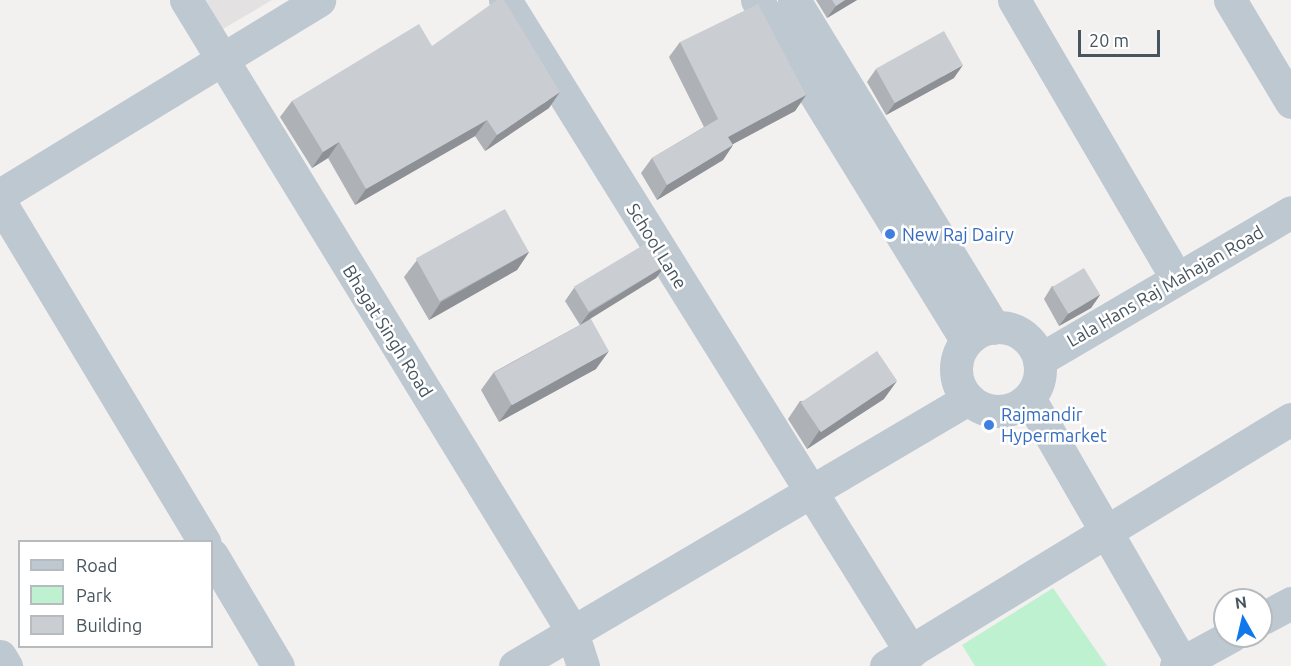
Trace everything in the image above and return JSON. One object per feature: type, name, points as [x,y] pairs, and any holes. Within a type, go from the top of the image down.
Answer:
[{"type":"street","name":"Bhagat Singh Road","points":[[186,0],[571,629],[583,666]]},
{"type":"street","points":[[0,195],[220,58],[319,0]]},
{"type":"street","name":"School Lane","points":[[505,0],[812,490],[898,659]]},
{"type":"street","points":[[757,0],[980,334]]},
{"type":"street","points":[[794,0],[980,334]]},
{"type":"street","points":[[1014,0],[1177,279]]},
{"type":"street","points":[[1230,0],[1291,102]]},
{"type":"street","points":[[0,202],[203,540]]},
{"type":"street","name":"Lala Hans Raj Mahajan Road","points":[[1039,360],[1291,212]]},
{"type":"street","points":[[980,334],[1024,336],[1039,360],[1036,387],[1029,398],[1005,411],[979,407],[968,399],[956,370],[980,334]]},
{"type":"street","points":[[1029,398],[1181,665],[1213,646]]},
{"type":"street","points":[[515,666],[571,629],[968,399]]},
{"type":"street","points":[[898,659],[1103,531],[1291,419]]},
{"type":"street","points":[[213,557],[278,666]]},
{"type":"street","points":[[1273,613],[1291,603]]},
{"type":"street","points":[[0,656],[6,666]]},
{"type":"shaded area","points":[[206,0],[272,0],[223,29]]},
{"type":"green space","points":[[1053,588],[1107,666],[975,666],[962,645]]},
{"type":"building","points":[[497,0],[504,0],[560,92],[497,135],[487,120],[366,189],[339,142],[323,152],[292,101],[419,24],[432,46]]},
{"type":"building","points":[[832,0],[845,0],[836,6]]},
{"type":"building","points":[[758,4],[806,95],[728,137],[733,145],[667,185],[652,158],[718,119],[680,42]]},
{"type":"building","points":[[944,31],[963,65],[895,103],[876,69]]},
{"type":"building","points":[[505,209],[529,252],[440,301],[416,258]]},
{"type":"building","points":[[650,241],[665,266],[589,312],[574,287]]},
{"type":"building","points":[[1084,268],[1100,295],[1068,314],[1052,287]]},
{"type":"building","points":[[591,319],[609,351],[512,405],[494,373]]},
{"type":"building","points":[[877,351],[897,381],[821,432],[801,402]]},
{"type":"place","name":"New Raj Dairy","points":[[890,234]]},
{"type":"place","name":"Rajmandir Hypermarket","points":[[989,425]]}]
